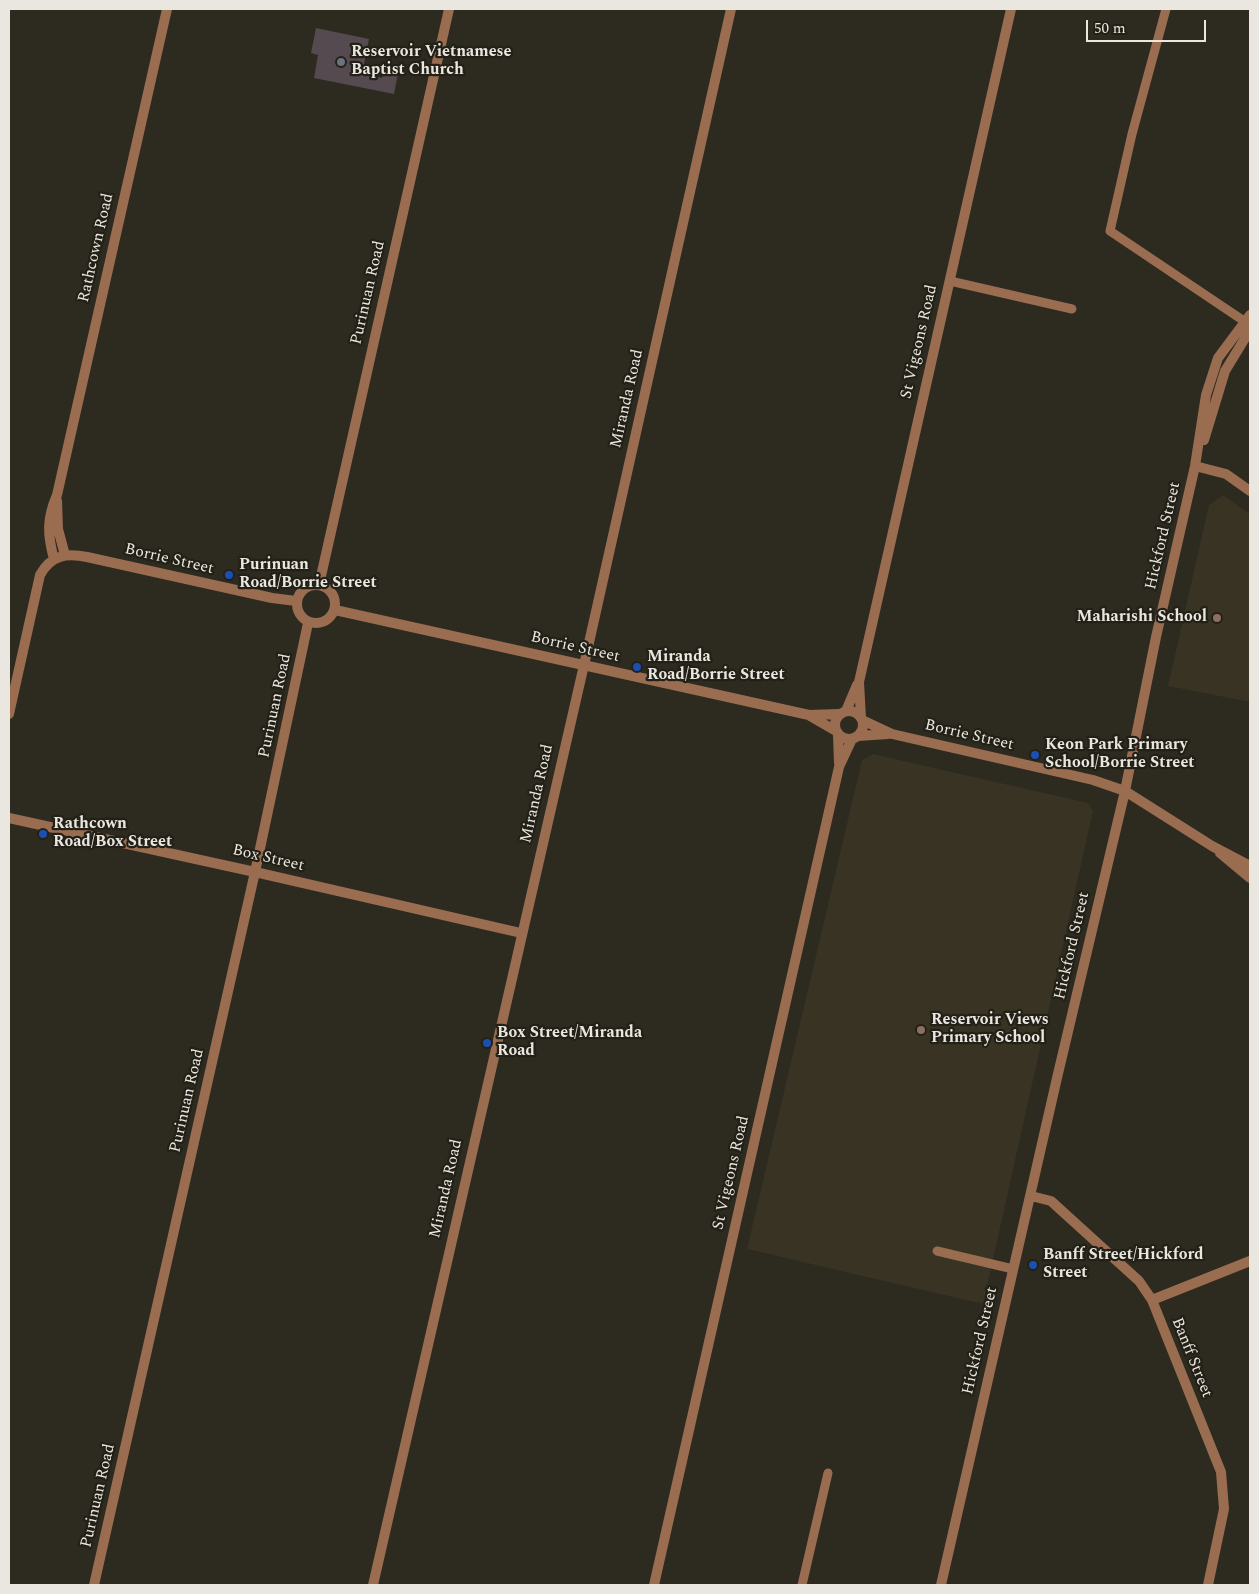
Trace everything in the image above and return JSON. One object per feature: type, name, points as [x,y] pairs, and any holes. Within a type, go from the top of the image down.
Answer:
[{"type":"street","name":"Rathcown Road","points":[[54,559],[47,528],[48,517],[57,495],[167,9]]},
{"type":"street","name":"Purinuan Road","points":[[319,585],[449,9]]},
{"type":"street","name":"Miranda Road","points":[[373,1585],[584,665],[731,9]]},
{"type":"street","name":"St Vigeons Road","points":[[842,712],[859,682],[1011,9]]},
{"type":"street","name":"Hickford Street","points":[[941,1585],[1057,1078],[1126,791],[1156,636],[1196,463],[1206,395],[1212,371],[1218,358],[1249,323]]},
{"type":"street","points":[[1196,463],[1226,474],[1250,491]]},
{"type":"street","name":"Rathcown Road","points":[[57,495],[58,529],[65,555]]},
{"type":"street","points":[[9,714],[13,670],[40,575],[44,568],[54,559],[65,555]]},
{"type":"street","name":"Borrie Street","points":[[65,555],[87,557],[272,598],[296,601]]},
{"type":"street","points":[[319,585],[332,595],[335,610],[326,621],[308,623],[299,614],[296,601],[298,595],[307,587],[319,585]]},
{"type":"street","name":"Borrie Street","points":[[335,610],[809,716],[837,733]]},
{"type":"street","name":"Purinuan Road","points":[[94,1585],[255,872],[308,623]]},
{"type":"street","name":"St Vigeons Road","points":[[859,682],[862,719]]},
{"type":"street","points":[[842,712],[855,712],[862,719],[863,729],[855,738],[845,739],[837,733],[835,722],[842,712]]},
{"type":"street","name":"Borrie Street","points":[[809,716],[842,712]]},
{"type":"street","name":"Borrie Street","points":[[862,719],[892,734],[1093,780],[1126,791],[1212,846]]},
{"type":"street","name":"St Vigeons Road","points":[[654,1585],[839,767],[837,733]]},
{"type":"street","name":"Borrie Street","points":[[855,738],[892,734]]},
{"type":"street","name":"St Vigeons Road","points":[[839,767],[855,738]]},
{"type":"street","name":"Box Street","points":[[9,818],[521,933]]},
{"type":"street","points":[[1212,846],[1250,866]]},
{"type":"street","points":[[1212,846],[1250,878]]},
{"type":"street","name":"Banff Street","points":[[1031,1196],[1050,1200],[1140,1281],[1152,1300],[1222,1472],[1224,1509],[1208,1585]]},
{"type":"street","points":[[1152,1300],[1250,1261]]},
{"type":"lane","points":[[1166,9],[1132,134],[1110,231],[1249,323]]},
{"type":"lane","points":[[950,281],[1072,309]]},
{"type":"lane","points":[[937,1251],[1013,1269]]},
{"type":"lane","points":[[802,1585],[828,1473]]},
{"type":"shaded area","name":"Maharishi School","points":[[1223,495],[1250,514],[1250,702],[1168,686],[1209,505]]},
{"type":"shaded area","name":"Reservoir Views Primary School","points":[[873,754],[1088,803],[1093,811],[983,1304],[747,1249],[862,760]]},
{"type":"building","name":"Reservoir Vietnamese Baptist Church","points":[[316,28],[369,39],[362,74],[382,78],[384,70],[398,73],[394,94],[314,78],[318,55],[311,53]]},
{"type":"place","name":"Reservoir Vietnamese Baptist Church","points":[[341,62]]},
{"type":"place","name":"Purinuan Road/Borrie Street","points":[[229,575]]},
{"type":"place","name":"Maharishi School","points":[[1217,618]]},
{"type":"place","name":"Miranda Road/Borrie Street","points":[[637,667]]},
{"type":"place","name":"Keon Park Primary School/Borrie Street","points":[[1035,755]]},
{"type":"place","name":"Rathcown Road/Box Street","points":[[43,834]]},
{"type":"place","name":"Reservoir Views Primary School","points":[[921,1030]]},
{"type":"place","name":"Box Street/Miranda Road","points":[[487,1043]]},
{"type":"place","name":"Banff Street/Hickford Street","points":[[1033,1265]]}]
